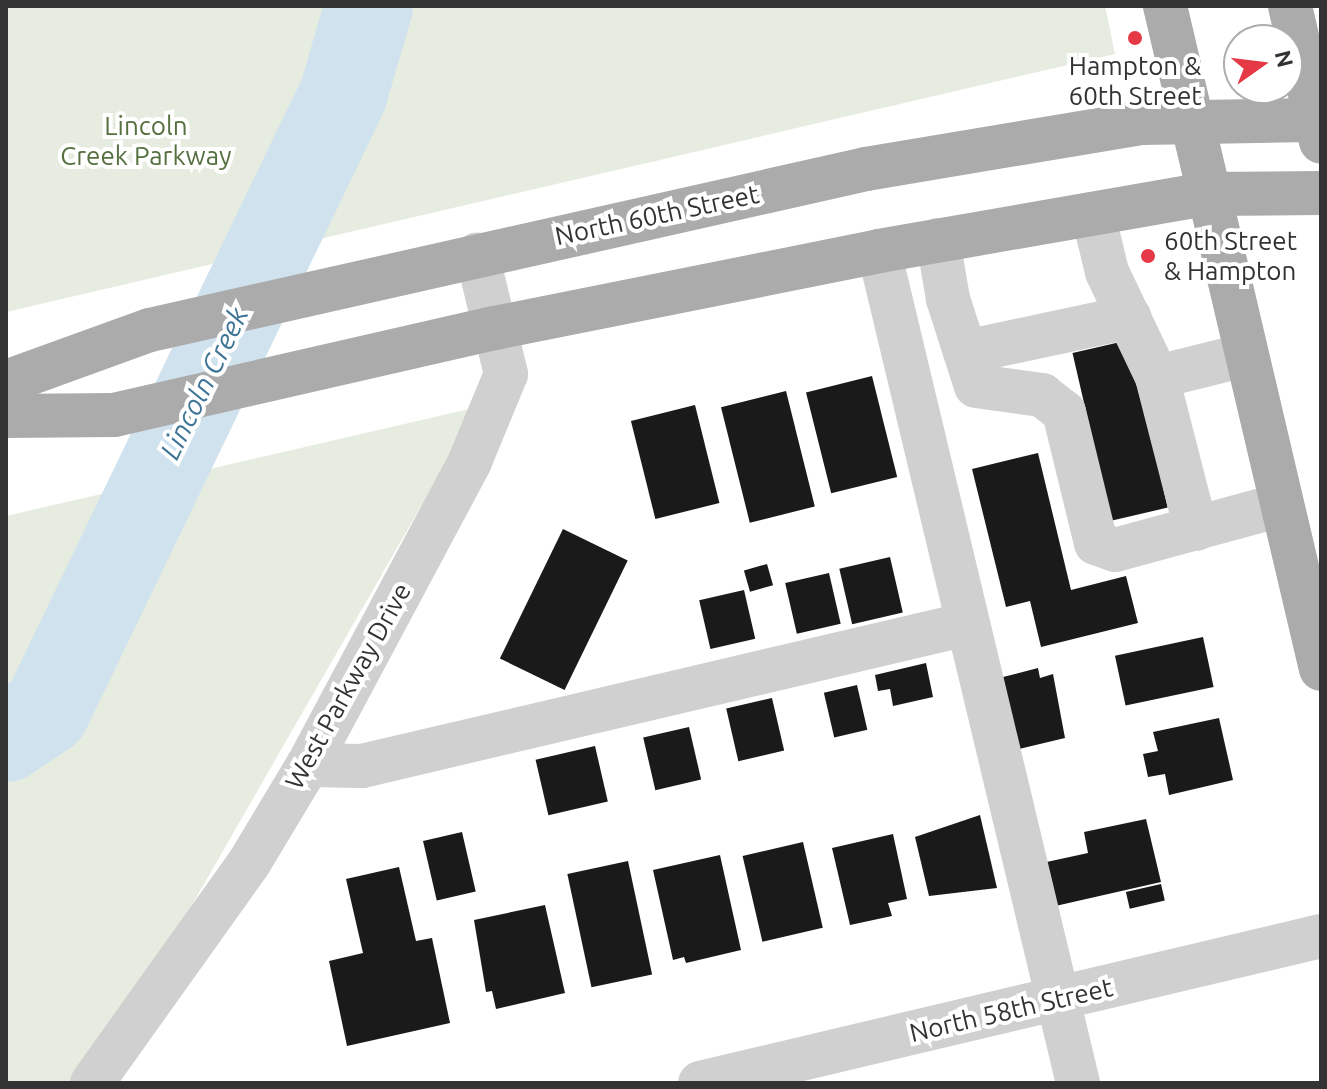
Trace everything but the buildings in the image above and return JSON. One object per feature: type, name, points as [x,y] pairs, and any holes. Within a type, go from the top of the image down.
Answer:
[{"type":"main road","points":[[1165,6],[1205,194],[1321,669]]},
{"type":"main road","points":[[1290,6],[1319,127]]},
{"type":"main road","name":"North 60th Street","points":[[6,382],[150,330],[477,254],[866,169],[1141,123],[1319,127]]},
{"type":"main road","points":[[6,416],[114,415],[495,328],[879,251],[1205,194],[1321,193]]},
{"type":"street","points":[[1093,214],[1107,272],[1157,377],[1196,529]]},
{"type":"street","points":[[938,240],[948,299],[976,386],[1042,395],[1064,412],[1096,543],[1115,550],[1281,505]]},
{"type":"street","points":[[879,251],[1078,1083]]},
{"type":"street","name":"West Parkway Drive","points":[[92,1083],[240,876],[308,765],[470,461],[506,374],[477,254]]},
{"type":"street","points":[[965,352],[1129,317]]},
{"type":"street","points":[[1157,377],[1245,355]]},
{"type":"street","points":[[308,765],[362,766],[967,624]]},
{"type":"street","name":"North 58th Street","points":[[700,1083],[1321,936]]},
{"type":"green space","name":"Lincoln Creek Parkway","points":[[6,6],[1105,6],[1115,54],[6,312]]},
{"type":"green space","points":[[478,407],[104,1058],[83,1083],[6,1083],[6,516]]},
{"type":"waterway","name":"Lincoln Creek","points":[[6,738],[46,711],[343,95],[369,6]]},
{"type":"place","name":"Hampton & 60th Street","points":[[1135,38]]},
{"type":"place","name":"60th Street & Hampton","points":[[1148,256]]}]
